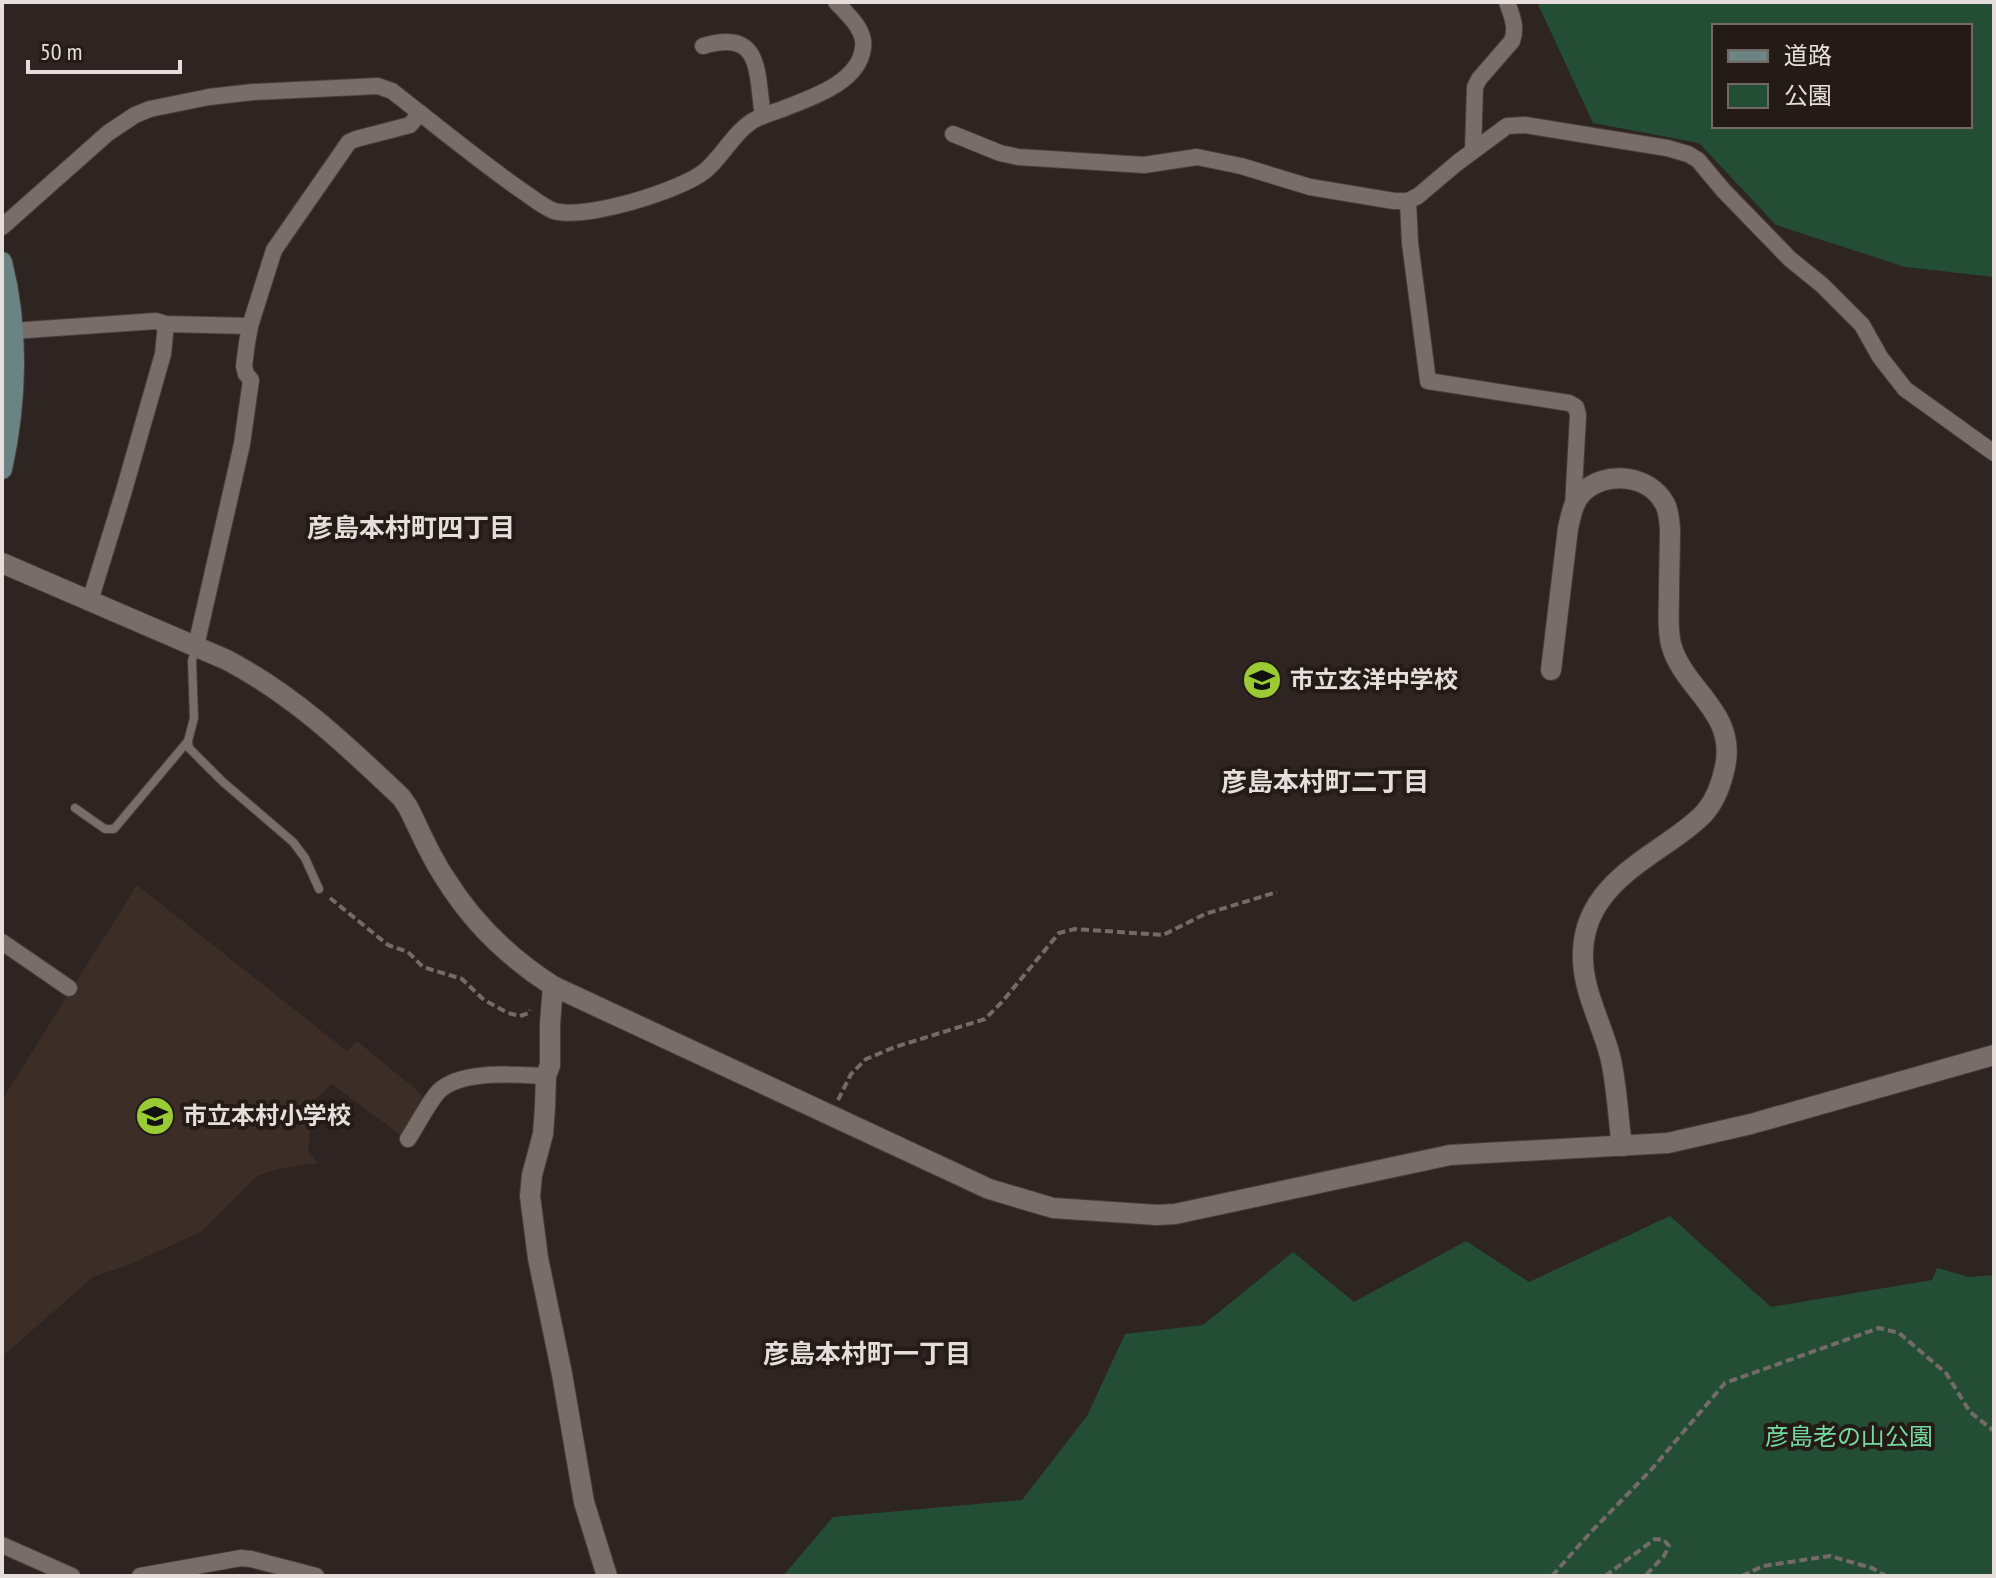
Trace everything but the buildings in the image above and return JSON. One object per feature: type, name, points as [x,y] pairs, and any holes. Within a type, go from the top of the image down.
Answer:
[{"type":"main road","points":[[2,262],[12,331],[13,385],[10,430],[2,469]]},
{"type":"street","points":[[2,227],[108,133],[150,109],[253,92],[378,86],[392,91],[538,202],[553,210],[595,210],[651,196],[698,176],[748,126],[763,116],[846,79],[860,58],[864,46],[863,35],[836,2]]},
{"type":"street","points":[[1473,151],[1475,87],[1515,34],[1507,2]]},
{"type":"street","points":[[703,46],[727,41],[746,46],[754,55],[763,116]]},
{"type":"street","points":[[196,646],[242,444],[251,380],[244,366],[250,326],[274,250],[349,142],[410,125],[420,113]]},
{"type":"street","points":[[953,134],[1018,157],[1144,165],[1197,157],[1241,166],[1310,187],[1394,201],[1408,201],[1418,196],[1507,126],[1525,125],[1688,154],[1698,160],[1790,259],[1822,285],[1862,325],[1880,357],[1905,389],[1994,453]]},
{"type":"street","points":[[1408,201],[1410,243],[1428,381],[1569,403],[1576,407],[1573,509]]},
{"type":"street","points":[[12,331],[156,321],[166,324],[250,326]]},
{"type":"street","points":[[90,601],[163,354],[166,324]]},
{"type":"street","points":[[1551,670],[1573,509],[1581,494],[1594,485],[1621,476],[1648,486],[1664,502],[1668,514],[1668,621],[1671,645],[1677,659],[1719,719],[1728,747],[1719,789],[1707,810],[1618,878],[1603,895],[1587,928],[1583,950],[1584,974],[1610,1058],[1622,1146]]},
{"type":"street","points":[[2,563],[196,646],[253,674],[310,713],[390,786],[408,807],[456,896],[510,955],[553,986],[989,1189],[1053,1208],[1157,1215],[1192,1211],[1450,1155],[1668,1143],[1707,1136],[1994,1055]]},
{"type":"street","points":[[2,942],[69,988]]},
{"type":"street","points":[[553,986],[543,1134],[530,1196],[538,1258],[584,1502],[607,1576]]},
{"type":"street","points":[[408,1139],[439,1091],[452,1083],[472,1077],[546,1076]]},
{"type":"street","points":[[2,1545],[72,1576]]},
{"type":"street","points":[[140,1576],[241,1558],[316,1576]]},
{"type":"lane","points":[[196,646],[192,661],[194,718],[189,748],[223,782],[293,842],[305,858],[319,889]]},
{"type":"lane","points":[[75,808],[105,829],[114,829],[188,741]]},
{"type":"path","points":[[319,889],[388,945],[408,952],[423,967],[462,979],[484,1000],[508,1013],[520,1016],[529,1013],[531,1006]]},
{"type":"path","points":[[830,1116],[851,1074],[866,1059],[985,1019],[1059,933],[1075,929],[1163,935],[1205,914],[1277,892]]},
{"type":"path","points":[[1552,1576],[1651,1470],[1725,1383],[1879,1328],[1899,1333],[1946,1373],[1970,1412],[1994,1431]]},
{"type":"path","points":[[1605,1576],[1655,1539],[1664,1540],[1669,1546],[1664,1556],[1645,1576]]},
{"type":"path","points":[[1742,1576],[1763,1566],[1830,1556],[1872,1568],[1886,1576]]},
{"type":"shaded area","name":"市立本村小学校","points":[[137,885],[347,1051],[357,1041],[426,1100],[402,1136],[332,1084],[305,1109],[311,1124],[308,1152],[318,1163],[257,1176],[201,1232],[93,1277],[2,1357],[2,1100]]},
{"type":"green space","points":[[1537,2],[1994,2],[1994,277],[1905,267],[1776,225],[1699,143],[1593,123]]},
{"type":"green space","name":"彦島老の山公園","points":[[1670,1216],[1771,1307],[1932,1280],[1937,1268],[1969,1277],[1994,1275],[1994,1576],[783,1576],[833,1517],[1022,1500],[1087,1416],[1125,1334],[1203,1325],[1293,1252],[1354,1302],[1466,1241],[1529,1282]]},
{"type":"place","name":"市立玄洋中学校","points":[[1262,680]]},
{"type":"place","name":"市立本村小学校","points":[[155,1116]]},
{"type":"district","name":"彦島本村町四丁目","points":[[411,528]]},
{"type":"district","name":"彦島本村町二丁目","points":[[1325,782]]},
{"type":"district","name":"彦島本村町一丁目","points":[[867,1354]]}]
